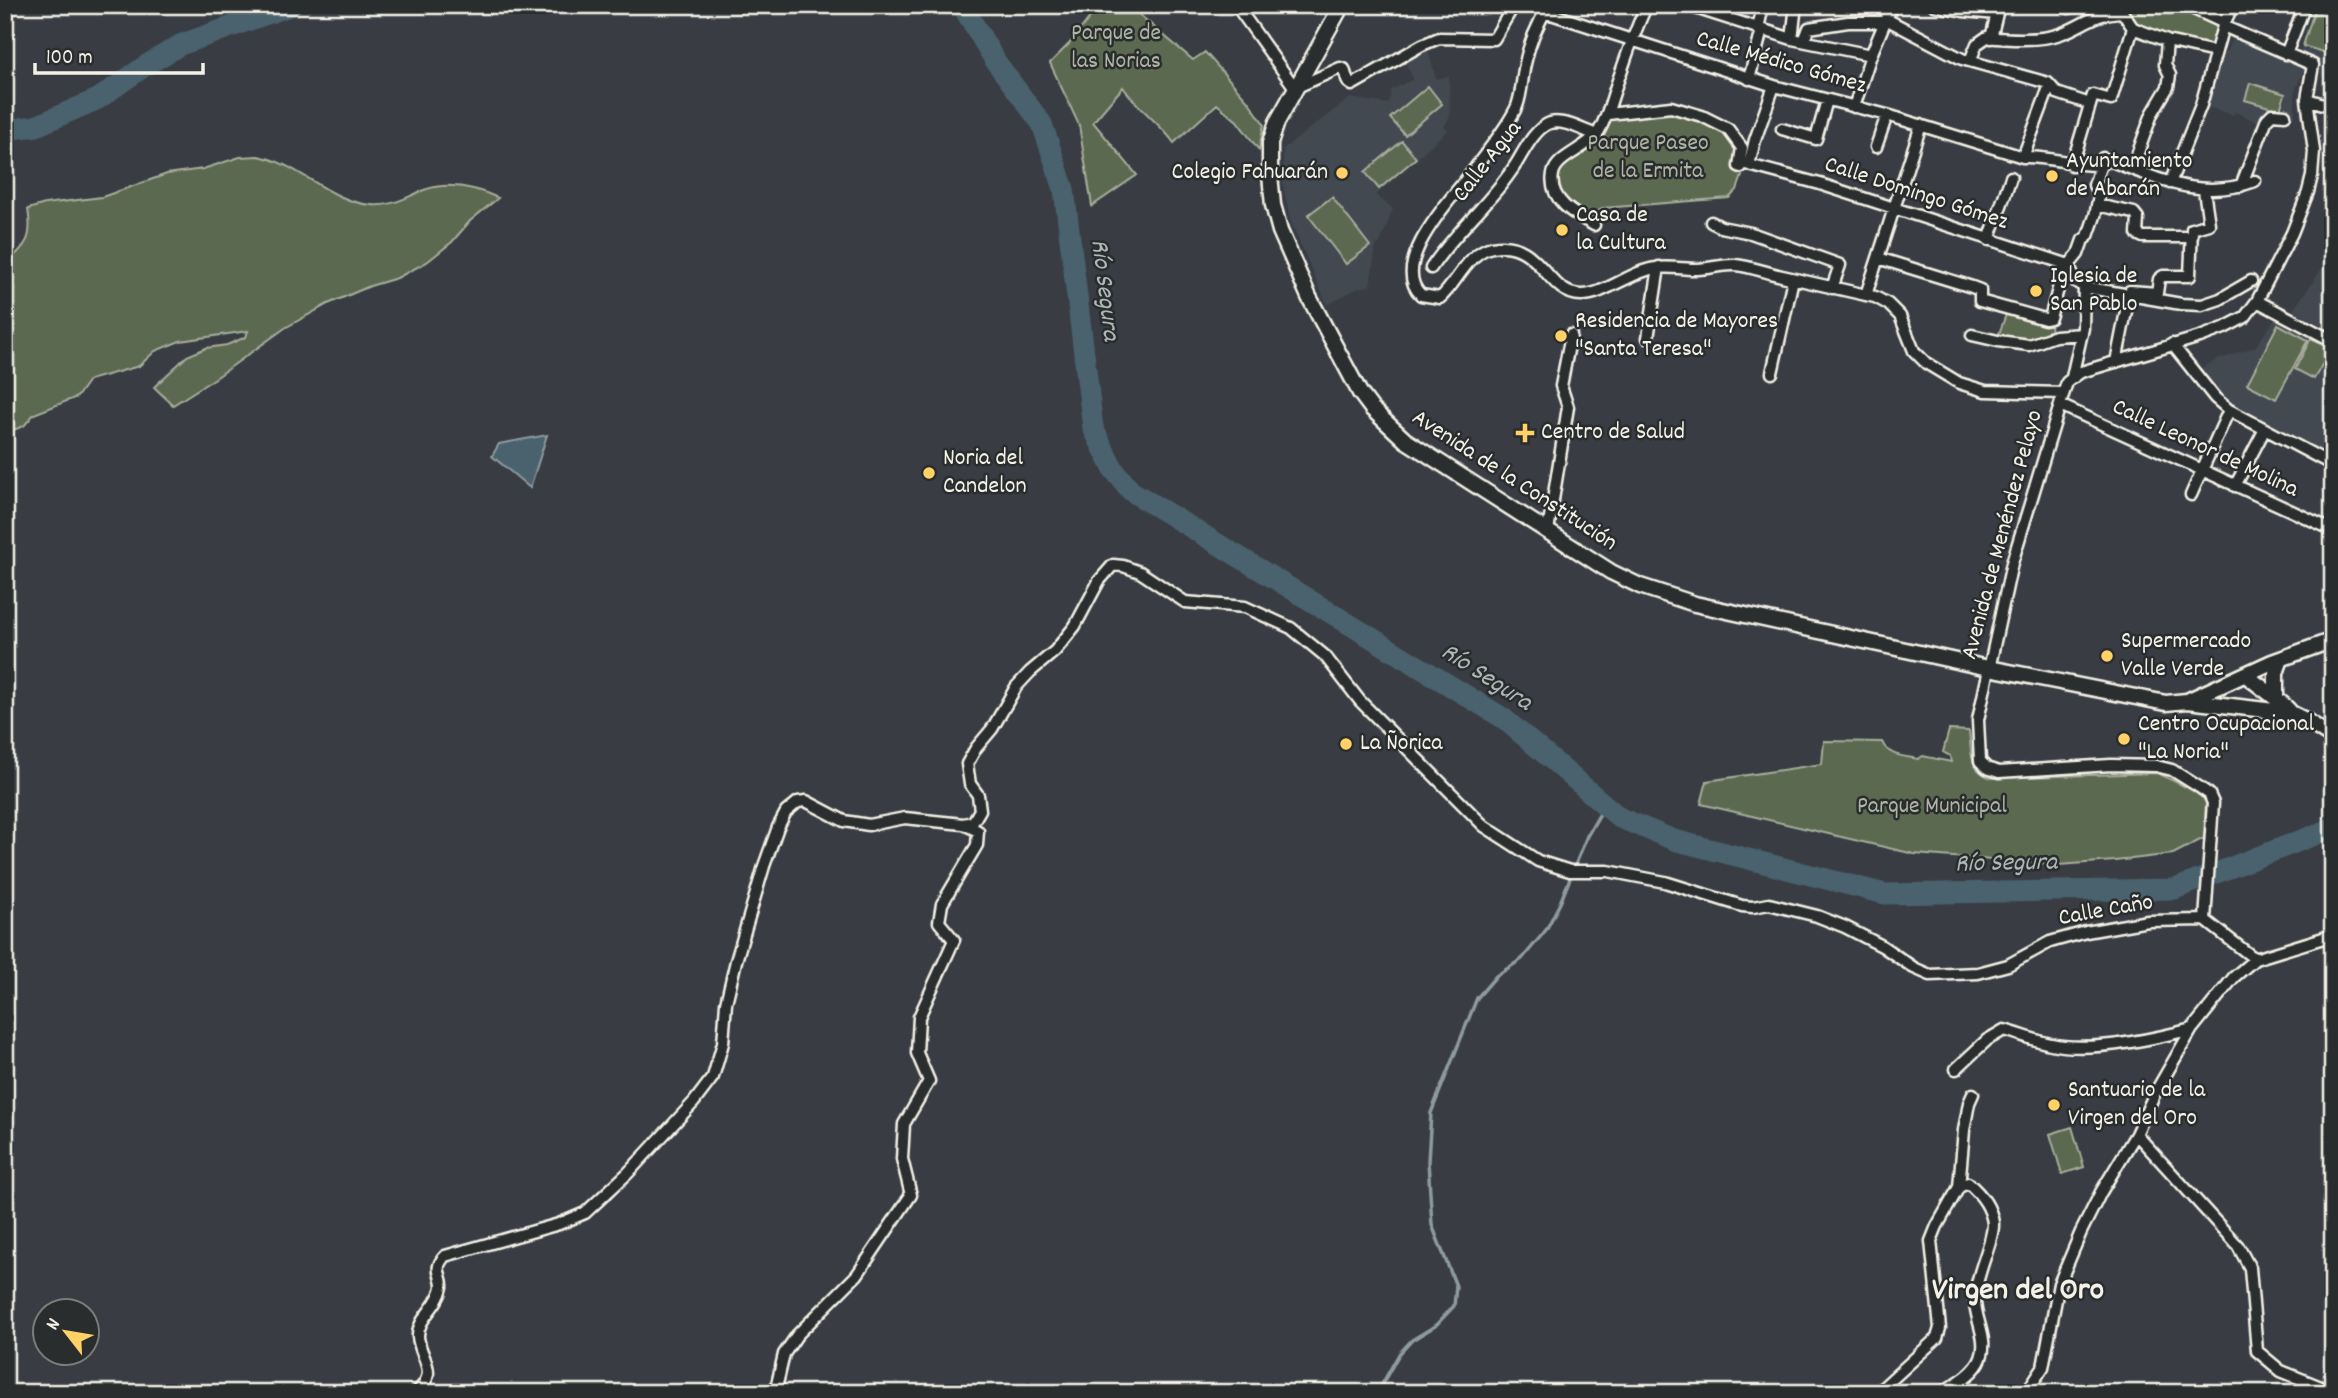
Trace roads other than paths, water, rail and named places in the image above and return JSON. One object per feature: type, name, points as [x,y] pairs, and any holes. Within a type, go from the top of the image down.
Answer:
[{"type":"street","points":[[1236,5],[1295,88],[1340,68],[1344,69],[1348,82],[1357,84],[1422,45],[1439,38],[1494,38],[1514,5]]},
{"type":"street","name":"Avenida de la Constitución","points":[[1342,5],[1277,122],[1270,143],[1273,205],[1292,260],[1350,378],[1372,409],[1405,440],[1611,572],[1673,598],[2155,702],[2272,704]]},
{"type":"street","points":[[1594,225],[1563,204],[1553,191],[1552,175],[1564,158],[1583,148],[1597,135],[1608,114],[1647,5]]},
{"type":"street","points":[[1749,79],[1763,5]]},
{"type":"street","points":[[1792,39],[1796,5]]},
{"type":"street","points":[[1854,107],[1871,55],[1892,5]]},
{"type":"street","points":[[1934,5],[1963,11],[1998,10],[1991,38]]},
{"type":"street","points":[[2056,5],[2069,8],[2084,5]]},
{"type":"street","points":[[2063,393],[2072,377],[2200,337],[2245,317],[2257,301],[2292,233],[2308,192],[2314,151],[2307,99],[2313,65],[2185,5]]},
{"type":"street","points":[[2170,183],[2202,105],[2223,25],[2233,5]]},
{"type":"street","points":[[2286,54],[2305,5]]},
{"type":"street","points":[[1690,6],[1792,39],[1871,55]]},
{"type":"street","points":[[1547,9],[1530,43],[1517,104],[1478,163],[1423,237],[1411,272],[1415,290],[1427,298],[1440,298],[1476,256],[1489,248],[1502,246],[1521,249],[1557,284],[1572,294],[1583,296],[1640,271],[1659,267],[1648,338]]},
{"type":"street","name":"Calle Médico Gómez","points":[[1547,9],[1749,79],[1887,115],[2023,157],[2072,164],[2101,162],[2132,169],[2170,183],[2204,190],[2241,186],[2255,181]]},
{"type":"street","points":[[1970,61],[1977,44],[1987,37],[2056,36],[2091,18],[2123,9],[2133,28],[2167,41],[2215,52]]},
{"type":"street","points":[[1804,41],[1809,28],[1847,22],[1885,21],[1970,61],[2050,85],[2057,93],[2090,103]]},
{"type":"street","points":[[2072,164],[2093,95],[2111,100],[2133,28]]},
{"type":"street","points":[[2132,169],[2152,114],[2168,87],[2170,75],[2165,65],[2167,41]]},
{"type":"street","points":[[2023,157],[2050,85]]},
{"type":"street","points":[[1608,114],[1671,107],[1702,116],[1728,129],[1742,148],[1739,166],[1745,166],[1774,86]]},
{"type":"street","points":[[2307,99],[2333,107]]},
{"type":"street","points":[[1782,129],[1815,139],[1827,100]]},
{"type":"street","points":[[2241,186],[2267,119],[2272,114],[2285,115]]},
{"type":"street","points":[[1876,147],[1887,115]]},
{"type":"street","name":"Calle Agua","points":[[1431,268],[1473,215],[1508,177],[1542,127],[1553,122],[1563,123],[1597,135]]},
{"type":"street","points":[[1866,295],[1921,125]]},
{"type":"street","points":[[1878,258],[1980,290],[1980,301],[2045,319],[2050,318],[2067,264],[2078,254],[2083,240],[2088,236],[2099,196],[2094,185],[2101,162]]},
{"type":"street","name":"Calle Domingo Gómez","points":[[1745,166],[1820,184],[2067,264]]},
{"type":"street","points":[[1990,240],[2011,177]]},
{"type":"street","points":[[2116,362],[2127,295],[2130,291],[2157,293],[2159,279],[2163,276],[2190,276],[2192,229],[2208,224],[2204,190]]},
{"type":"street","points":[[2097,205],[2134,213],[2138,218],[2137,234],[2143,237],[2192,237]]},
{"type":"street","points":[[1711,222],[1721,227],[1751,233],[1840,265],[1832,288]]},
{"type":"street","points":[[2067,264],[2076,282],[2084,287],[2181,304],[2203,305],[2252,281]]},
{"type":"street","name":"Avenida de Menéndez Pelayo","points":[[1659,267],[1703,270],[1734,265],[1866,295],[1888,304],[1900,316],[1914,351],[1926,363],[1959,383],[1984,391],[2063,393],[2012,563],[1988,668],[1978,720],[1980,761],[1987,768],[1999,772],[2111,765],[2156,766],[2172,771],[2209,794],[2213,803],[2206,920]]},
{"type":"street","points":[[1772,373],[1793,279]]},
{"type":"street","points":[[2072,377],[2082,334],[2084,287]]},
{"type":"street","points":[[2257,301],[2333,341]]},
{"type":"street","points":[[1972,335],[2029,345],[2055,336],[2082,334]]},
{"type":"street","points":[[1548,531],[1568,407],[1561,386],[1571,335]]},
{"type":"street","points":[[2172,344],[2215,398],[2229,410],[2333,465]]},
{"type":"street","name":"Calle Leonor de Molina","points":[[2060,405],[2333,530]]},
{"type":"street","points":[[2191,495],[2229,410]]},
{"type":"street","points":[[2235,486],[2265,429]]},
{"type":"street","name":"Calle Caño","points":[[963,824],[974,822],[980,810],[978,795],[970,785],[967,764],[976,748],[992,729],[1016,687],[1055,651],[1075,626],[1099,581],[1113,565],[1140,572],[1185,601],[1245,607],[1291,628],[1325,656],[1360,701],[1484,826],[1538,861],[1570,871],[1608,871],[1665,882],[1742,906],[1769,904],[1817,916],[1845,927],[1930,975],[1978,973],[2008,965],[2050,942],[2086,932],[2148,921],[2206,920]]},
{"type":"street","points":[[2187,701],[2281,659],[2333,640]]},
{"type":"street","points":[[2272,704],[2276,673],[2281,659]]},
{"type":"street","points":[[2246,675],[2267,693],[2272,704],[2307,721],[2333,738]]},
{"type":"street","points":[[416,1393],[427,1379],[429,1368],[418,1336],[421,1323],[442,1287],[439,1265],[445,1256],[546,1228],[585,1213],[647,1153],[713,1077],[723,1043],[726,1003],[736,961],[764,866],[786,812],[798,803],[806,802],[844,821],[869,825],[905,818],[963,824],[978,831],[977,845],[942,904],[939,922],[954,940],[919,1017],[917,1054],[929,1081],[904,1124],[902,1159],[911,1195],[857,1275],[797,1335],[784,1354],[775,1393]]},
{"type":"street","points":[[2206,920],[2255,958]]},
{"type":"street","points":[[2026,1393],[2043,1367],[2063,1273],[2101,1192],[2136,1134],[2155,1093],[2192,1029],[2234,977],[2255,958],[2333,935]]},
{"type":"street","points":[[1956,1069],[1987,1040],[2004,1030],[2067,1047],[2142,1042],[2192,1029]]},
{"type":"street","points":[[1877,1393],[1937,1338],[1941,1328],[1931,1241],[1959,1187],[1964,1130],[1973,1094]]},
{"type":"street","points":[[2136,1134],[2238,1246],[2250,1268],[2257,1351],[2281,1371],[2333,1392]]},
{"type":"street","points":[[1941,1393],[1968,1375],[1980,1361],[1984,1348],[1975,1310],[1975,1295],[1993,1226],[1990,1211],[1979,1192],[1968,1183],[1959,1187]]},
{"type":"water","points":[[547,435],[530,488],[492,456],[499,444]]},
{"type":"waterway","name":"Río Segura","points":[[5,130],[36,126],[98,99],[180,45],[292,5]]},
{"type":"waterway","name":"Río Segura","points":[[962,5],[996,62],[1042,124],[1064,189],[1093,428],[1114,470],[1131,491],[1503,718],[1620,818],[1674,840],[1885,894],[2175,889],[2333,828]]},
{"type":"waterway","points":[[1367,1393],[1381,1386],[1399,1354],[1412,1340],[1435,1326],[1454,1306],[1456,1286],[1432,1225],[1428,1161],[1431,1113],[1477,998],[1496,976],[1522,959],[1546,930],[1587,836],[1605,805]]},
{"type":"place","name":"Colegio Fahuarán","points":[[1342,173]]},
{"type":"place","name":"Ayuntamiento de Abarán","points":[[2052,176]]},
{"type":"place","name":"Casa de la Cultura","points":[[1562,230]]},
{"type":"place","name":"Iglesia de San Pablo","points":[[2036,291]]},
{"type":"place","name":"Residencia de Mayores \"Santa Teresa\"","points":[[1561,336]]},
{"type":"place","name":"Centro de Salud","points":[[1525,433]]},
{"type":"place","name":"Noria del Candelon","points":[[929,473]]},
{"type":"place","name":"Supermercado Valle Verde","points":[[2107,656]]},
{"type":"place","name":"Centro Ocupacional \"La Noria\"","points":[[2124,739]]},
{"type":"place","name":"La Ñorica","points":[[1346,744]]},
{"type":"place","name":"Santuario de la Virgen del Oro","points":[[2054,1105]]},
{"type":"district","name":"Virgen del Oro","points":[[2018,1292]]},
{"type":"park label","name":"Parque de las Norias","points":[[1116,48]]},
{"type":"park label","name":"Parque Paseo de la Ermita","points":[[1648,158]]},
{"type":"park label","name":"Parque Municipal","points":[[1932,807]]}]
